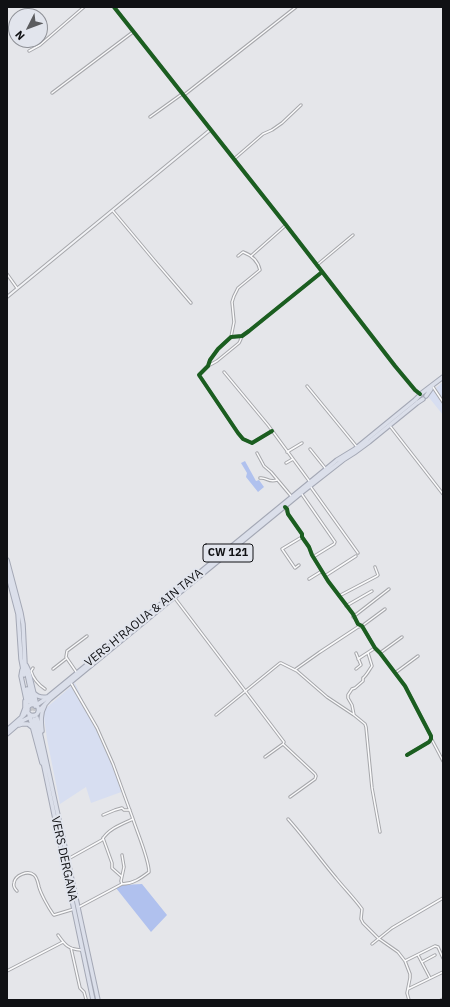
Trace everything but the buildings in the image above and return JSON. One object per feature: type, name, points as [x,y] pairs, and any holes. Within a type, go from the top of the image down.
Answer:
[{"type":"highway","name":"VERS H'RAOUA & AIN TAYA","points":[[28,709],[32,705],[51,696],[292,497],[310,484],[326,469],[357,447],[421,394],[443,378]]},
{"type":"highway","name":"CW 121","points":[[38,712],[51,696],[71,682],[285,507],[310,484],[361,448],[418,403],[424,398],[429,390],[443,378]]},
{"type":"highway","points":[[421,394],[424,394],[424,398]]},
{"type":"highway","points":[[7,560],[21,613],[25,664],[34,704]]},
{"type":"highway","points":[[7,572],[18,614],[23,669],[34,704],[38,709],[47,754],[46,758]]},
{"type":"highway","points":[[25,664],[31,676],[34,704]]},
{"type":"highway","points":[[23,669],[21,671],[21,676],[25,696],[28,709],[33,717],[46,758],[68,859],[76,909],[98,1000]]},
{"type":"highway","points":[[32,690],[39,696],[51,696]]},
{"type":"highway","points":[[20,718],[25,708],[25,696]]},
{"type":"highway","points":[[42,731],[42,711],[51,696]]},
{"type":"highway","points":[[7,730],[26,713],[28,709]]},
{"type":"highway","points":[[7,734],[22,721],[33,717],[38,712]]},
{"type":"highway","points":[[33,717],[33,728],[40,759],[44,767]]},
{"type":"highway","name":"VERS DERGANA","points":[[33,717],[76,909],[93,1000]]},
{"type":"highway","points":[[16,727],[26,723],[33,728]]},
{"type":"street","points":[[30,52],[84,7]]},
{"type":"street","points":[[114,7],[395,366],[415,390],[421,394]]},
{"type":"street","points":[[150,117],[183,95],[296,7]]},
{"type":"street","points":[[52,93],[133,32]]},
{"type":"street","points":[[234,159],[263,134],[282,123],[302,105]]},
{"type":"street","points":[[7,297],[210,130]]},
{"type":"street","points":[[112,210],[191,302]]},
{"type":"street","points":[[251,256],[286,225]]},
{"type":"street","points":[[317,265],[353,235]]},
{"type":"street","points":[[231,338],[234,322],[232,302],[234,296],[238,288],[260,270],[251,256],[242,252],[238,256]]},
{"type":"street","points":[[208,366],[210,360],[218,349],[231,338],[242,336],[249,331],[322,272]]},
{"type":"street","points":[[7,274],[17,288]]},
{"type":"street","points":[[242,336],[240,341],[233,348],[217,361],[208,366],[199,375],[243,439],[252,443],[272,431]]},
{"type":"street","points":[[224,372],[272,431],[358,553]]},
{"type":"street","points":[[307,386],[357,447]]},
{"type":"street","points":[[433,387],[443,402]]},
{"type":"street","points":[[389,426],[443,494]]},
{"type":"street","points":[[287,452],[302,443]]},
{"type":"street","points":[[310,449],[326,469]]},
{"type":"street","points":[[257,453],[262,463],[292,497]]},
{"type":"street","points":[[286,463],[292,459]]},
{"type":"street","points":[[260,478],[264,478],[272,482],[277,480]]},
{"type":"street","points":[[301,493],[335,542],[313,557]]},
{"type":"street","points":[[285,507],[325,576],[358,624],[362,626],[375,648],[405,686],[443,761]]},
{"type":"street","points":[[299,565],[295,568],[282,549],[302,537]]},
{"type":"street","points":[[325,576],[356,556]]},
{"type":"street","points":[[339,596],[377,576],[378,575],[374,568]]},
{"type":"street","points":[[309,579],[322,571]]},
{"type":"street","points":[[354,617],[389,589]]},
{"type":"street","points":[[346,606],[372,591]]},
{"type":"street","points":[[174,597],[284,742],[283,744],[315,774],[315,779],[290,797]]},
{"type":"street","points":[[295,670],[385,609]]},
{"type":"street","points":[[77,673],[65,655],[67,651],[87,636]]},
{"type":"street","points":[[380,653],[402,637]]},
{"type":"street","points":[[358,659],[375,648]]},
{"type":"street","points":[[356,653],[361,663],[361,665],[356,669]]},
{"type":"street","points":[[354,715],[348,695],[352,689],[363,682],[363,678],[368,674],[372,666],[368,653]]},
{"type":"street","points":[[395,673],[418,656]]},
{"type":"street","points":[[53,669],[67,658]]},
{"type":"street","points":[[216,714],[281,663],[298,671],[327,696],[365,724],[372,788],[380,832]]},
{"type":"street","points":[[33,668],[31,671],[31,676],[45,688]]},
{"type":"street","points":[[17,891],[14,881],[17,877],[23,874],[33,874],[36,877],[40,890],[54,915],[76,909],[122,884],[127,884],[140,879],[148,872],[149,867],[146,855],[113,764],[97,728],[71,682]]},
{"type":"street","points":[[407,755],[429,742],[431,739]]},
{"type":"street","points":[[265,757],[283,744]]},
{"type":"street","points":[[103,815],[122,808],[124,810],[130,810]]},
{"type":"street","points":[[68,859],[102,840],[114,828],[133,819]]},
{"type":"street","points":[[288,819],[362,909],[361,919],[363,923],[378,938],[398,952],[405,961],[410,974],[407,996],[409,1000]]},
{"type":"street","points":[[103,838],[112,863],[112,868],[122,876]]},
{"type":"street","points":[[122,856],[124,867],[121,881],[122,884]]},
{"type":"street","points":[[372,944],[392,928],[443,898]]},
{"type":"street","points":[[58,935],[63,942],[71,948],[83,950]]},
{"type":"street","points":[[7,970],[63,942]]},
{"type":"street","points":[[405,961],[436,946],[438,947],[443,958]]},
{"type":"street","points":[[71,948],[80,988],[84,992],[86,998],[85,1000]]},
{"type":"street","points":[[418,954],[430,978]]},
{"type":"street","points":[[422,962],[435,955]]},
{"type":"street","points":[[408,989],[443,972]]},
{"type":"shaded area","points":[[443,382],[443,415],[427,395]]},
{"type":"shaded area","points":[[245,461],[256,481],[259,480],[264,487],[258,492],[246,477],[247,473],[241,463]]},
{"type":"shaded area","points":[[75,683],[124,791],[91,803],[86,787],[60,804],[44,717],[45,709]]},
{"type":"shaded area","points":[[142,884],[167,915],[151,932],[116,888],[123,885]]},
{"type":"tunnel","points":[[30,702],[34,719]]},
{"type":"tunnel","points":[[33,702],[37,718]]},
{"type":"cycle path","points":[[114,7],[395,366],[420,394]]},
{"type":"cycle path","points":[[272,431],[252,443],[243,439],[199,375],[208,366],[210,360],[218,349],[231,337],[242,336],[322,272]]},
{"type":"cycle path","points":[[285,507],[328,581],[353,614],[358,624],[362,626],[375,648],[405,686],[431,736],[429,742],[407,755]]}]
